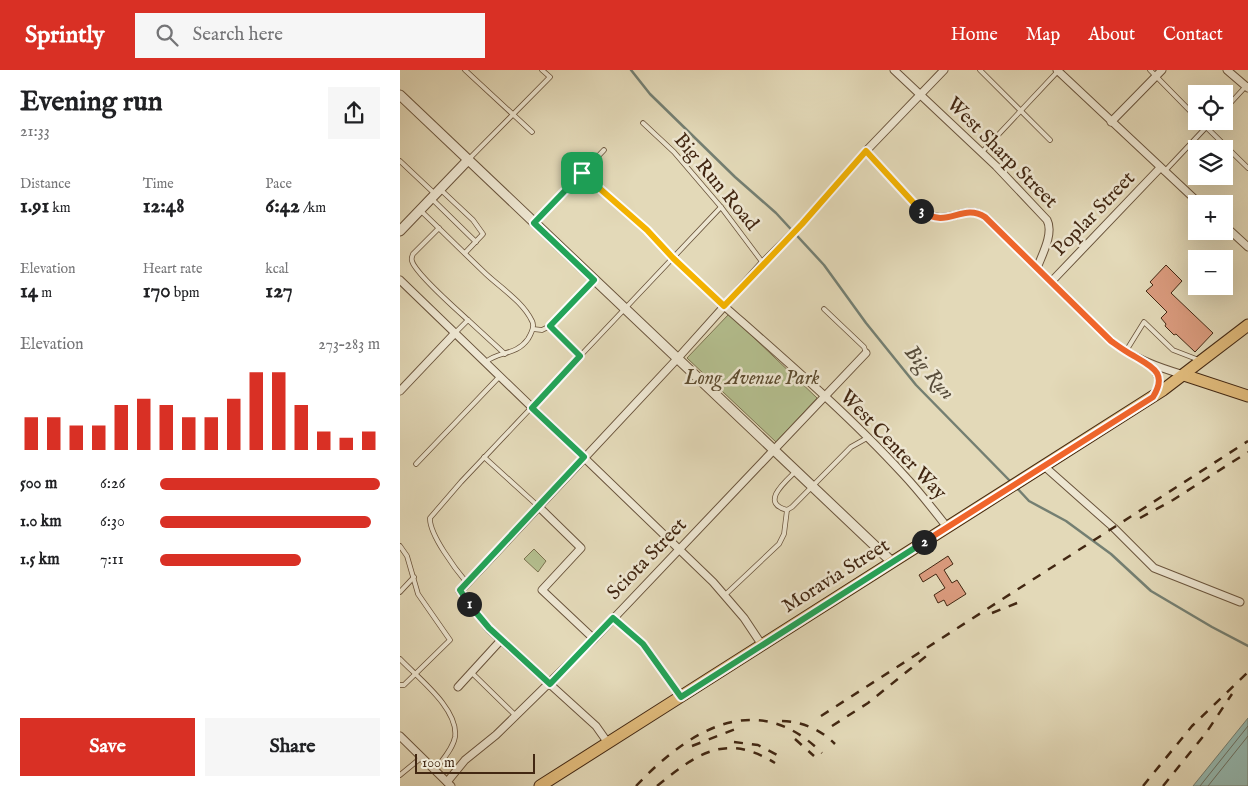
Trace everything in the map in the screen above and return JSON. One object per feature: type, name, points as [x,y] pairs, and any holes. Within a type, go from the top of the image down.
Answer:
[{"type":"main road","name":"Moravia Street","points":[[540,786],[1153,397],[1248,325]]},
{"type":"main road","points":[[1184,374],[1248,396]]},
{"type":"street","name":"West Sharp Street","points":[[894,70],[981,152],[1047,220],[1049,224],[1047,240],[1037,268]]},
{"type":"street","points":[[608,743],[596,726],[479,618],[460,590],[763,263],[802,224],[866,151],[944,70]]},
{"type":"street","points":[[1058,70],[1190,195]]},
{"type":"street","points":[[1111,122],[1162,70]]},
{"type":"street","points":[[1227,70],[1247,86]]},
{"type":"street","points":[[400,95],[892,562]]},
{"type":"street","points":[[866,151],[920,210],[927,215],[944,218],[966,212],[980,213],[1104,334],[1125,351],[1150,364],[1184,374]]},
{"type":"street","points":[[400,230],[468,160]]},
{"type":"street","name":"Poplar Street","points":[[1051,282],[1162,170]]},
{"type":"street","points":[[1233,233],[1248,247]]},
{"type":"street","points":[[400,280],[725,595],[762,645]]},
{"type":"street","name":"West Center Way","points":[[724,306],[867,438],[904,475],[948,527]]},
{"type":"street","points":[[400,391],[455,333]]},
{"type":"street","name":"Sciota Street","points":[[449,784],[465,760],[496,735],[550,684],[866,353]]},
{"type":"street","points":[[1150,364],[1156,371],[1159,380],[1153,397]]},
{"type":"street","points":[[1044,466],[1114,528],[1154,568],[1240,602]]},
{"type":"street","points":[[538,506],[582,548],[542,590],[594,639]]},
{"type":"street","points":[[458,687],[502,640]]},
{"type":"street","points":[[400,736],[449,784]]},
{"type":"lane","points":[[465,70],[532,132]]},
{"type":"lane","points":[[468,160],[550,77],[542,70]]},
{"type":"lane","points":[[980,70],[1050,140]]},
{"type":"lane","points":[[981,152],[1058,70]]},
{"type":"lane","points":[[1150,70],[1188,109]]},
{"type":"lane","points":[[1233,101],[1247,86]]},
{"type":"lane","name":"Big Run Road","points":[[643,123],[674,152],[721,207],[763,263]]},
{"type":"lane","points":[[1162,170],[1204,130]]},
{"type":"lane","points":[[1208,130],[1248,168]]},
{"type":"lane","points":[[534,223],[604,150]]},
{"type":"lane","points":[[400,161],[436,194],[473,220],[484,234],[466,253]]},
{"type":"lane","points":[[582,173],[647,230],[673,258],[724,306]]},
{"type":"lane","points":[[436,194],[476,242]]},
{"type":"lane","points":[[467,583],[455,570],[445,554],[431,525],[430,518],[484,457],[721,207]]},
{"type":"lane","points":[[420,210],[525,311],[533,322],[533,329],[524,344],[511,353],[490,358],[486,362]]},
{"type":"lane","points":[[439,228],[413,254],[411,258],[412,263],[424,278],[505,354]]},
{"type":"lane","points":[[533,329],[542,330],[550,326],[594,280]]},
{"type":"lane","points":[[824,309],[864,346],[866,353]]},
{"type":"lane","points":[[455,333],[468,320]]},
{"type":"lane","points":[[1125,351],[1144,322],[1173,350],[1202,361]]},
{"type":"lane","points":[[550,326],[580,356]]},
{"type":"lane","points":[[416,464],[500,376]]},
{"type":"lane","points":[[796,471],[777,491],[774,498],[775,504],[780,508],[787,510],[792,507],[851,447],[867,438]]},
{"type":"lane","points":[[484,457],[538,506]]},
{"type":"lane","points":[[725,595],[779,544],[784,534],[787,510]]},
{"type":"lane","points":[[400,546],[407,556],[418,594],[450,640],[404,685],[400,685]]},
{"type":"lane","points":[[400,592],[414,577]]},
{"type":"lane","points":[[613,618],[643,644],[681,697]]},
{"type":"lane","points":[[400,660],[438,698],[451,714],[455,726],[455,737],[450,749],[435,770]]},
{"type":"lane","points":[[471,673],[515,715]]},
{"type":"lane","points":[[400,775],[422,757]]},
{"type":"green space","name":"Long Avenue Park","points":[[729,314],[817,398],[776,442],[687,358]]},
{"type":"green space","points":[[534,549],[546,561],[538,572],[524,559]]},
{"type":"water","points":[[1248,718],[1248,786],[1193,786]]},
{"type":"building","points":[[1166,265],[1182,281],[1171,293],[1213,333],[1195,352],[1165,326],[1166,324],[1161,318],[1167,312],[1146,291],[1153,285],[1150,282]]},
{"type":"building","points":[[948,556],[953,564],[944,570],[952,583],[957,580],[966,594],[947,606],[944,600],[938,603],[934,595],[945,588],[936,574],[923,582],[919,575]]},
{"type":"waterway","name":"Big Run","points":[[631,70],[650,94],[735,177],[776,213],[824,265],[866,323],[916,385],[1012,483]]},
{"type":"waterway","name":"Big Run","points":[[1016,487],[1029,501],[1066,521],[1111,554],[1151,591],[1248,646]]},
{"type":"railway","points":[[821,716],[1248,441]]},
{"type":"railway","points":[[1140,518],[1173,500],[1248,452]]},
{"type":"railway","points":[[992,613],[1022,601]]},
{"type":"railway","points":[[832,726],[868,703],[930,653]]},
{"type":"railway","points":[[1143,786],[1192,726],[1248,672]]},
{"type":"railway","points":[[1163,786],[1206,733],[1232,694]]},
{"type":"railway","points":[[636,786],[678,748],[700,734],[724,724],[748,720],[772,723],[797,733],[822,753]]},
{"type":"railway","points":[[782,721],[811,727],[835,744]]},
{"type":"railway","points":[[692,746],[738,728]]},
{"type":"railway","points":[[795,739],[814,756]]},
{"type":"railway","points":[[734,742],[758,745],[781,757]]},
{"type":"railway","points":[[657,786],[699,756],[726,748],[741,749],[775,763]]},
{"type":"route","points":[[866,151],[879,167],[927,215],[935,218],[944,218],[973,211],[980,213],[1111,341],[1129,354],[1150,364],[1158,375],[1159,385],[1153,397],[681,697],[648,649],[613,618],[550,684],[479,618],[460,590],[584,457],[532,408],[580,356],[550,326],[594,280],[534,223],[582,173],[647,230],[673,258],[724,306],[802,224],[866,151]]}]
